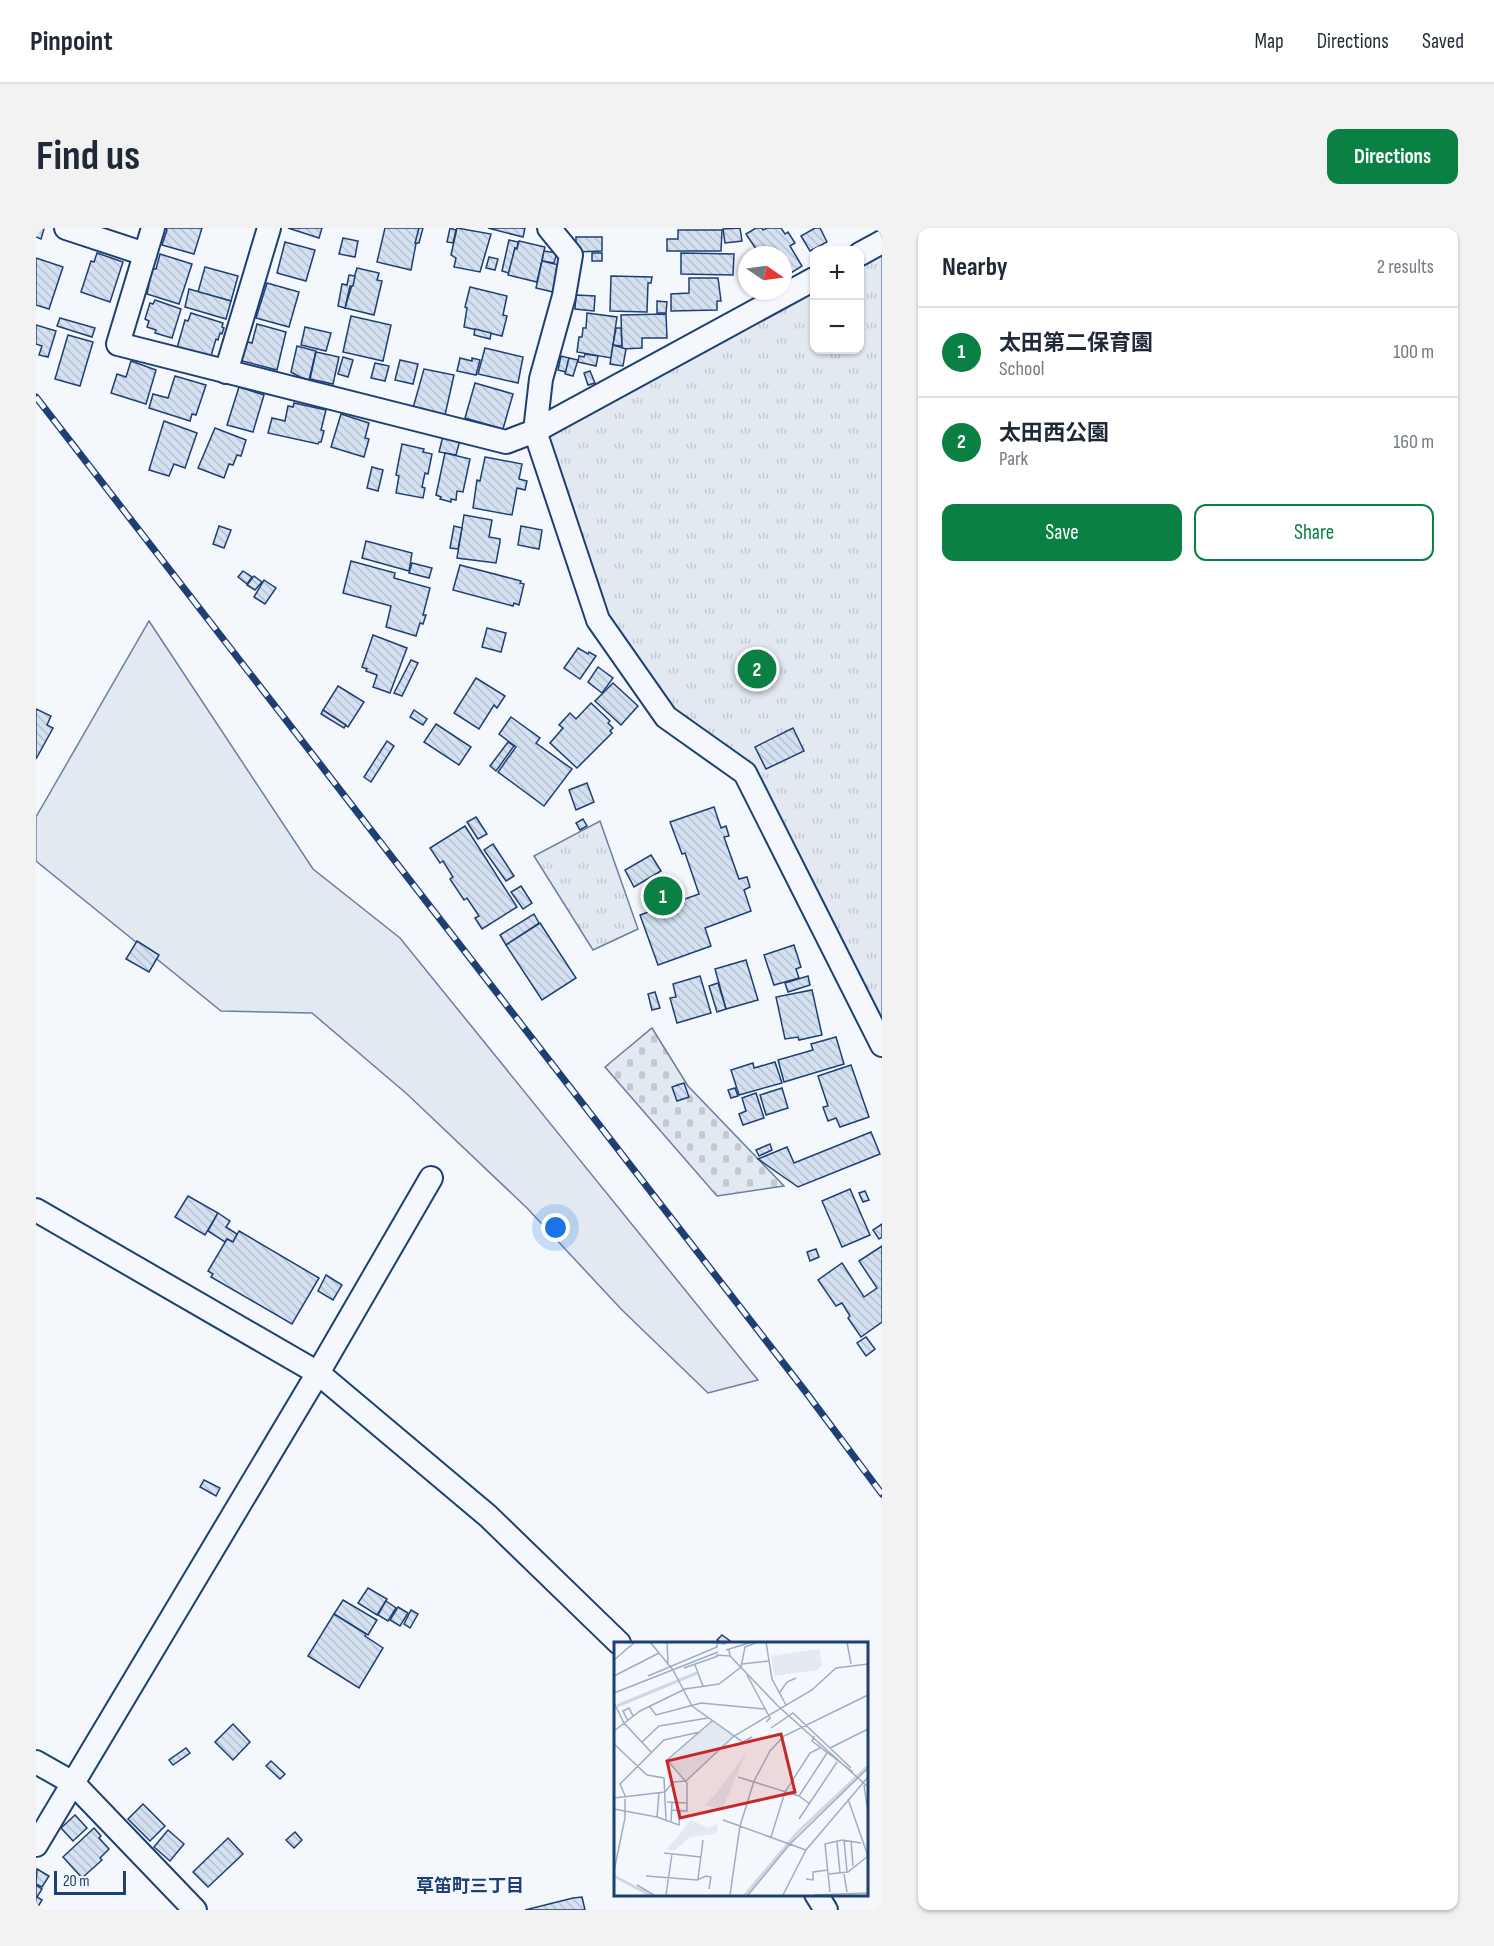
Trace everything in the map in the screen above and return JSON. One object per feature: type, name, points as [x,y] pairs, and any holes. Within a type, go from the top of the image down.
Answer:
[{"type":"street","points":[[66,228],[145,254]]},
{"type":"street","points":[[153,228],[118,344],[506,442],[536,431],[810,281]]},
{"type":"street","points":[[226,372],[269,228]]},
{"type":"street","points":[[549,228],[571,255],[564,296],[541,379],[536,431],[598,620],[666,717],[745,773],[882,1045]]},
{"type":"street","points":[[864,252],[882,242]]},
{"type":"street","points":[[36,1845],[318,1373],[431,1178]]},
{"type":"street","points":[[36,1210],[318,1373],[488,1516],[618,1642]]},
{"type":"street","points":[[36,1762],[73,1783],[195,1910]]},
{"type":"street","points":[[817,1895],[826,1910]]},
{"type":"green space","points":[[882,242],[882,1045],[745,773],[666,717],[598,620],[535,431],[775,300],[792,300],[792,291],[810,281],[810,354],[864,354],[864,252]]},
{"type":"green space","points":[[149,621],[313,869],[400,938],[758,1380],[708,1393],[621,1309],[527,1208],[407,1094],[312,1013],[221,1011],[36,861],[36,817]]},
{"type":"green space","points":[[600,821],[638,929],[593,950],[534,856]]},
{"type":"green space","points":[[652,1028],[688,1086],[784,1186],[717,1196],[605,1067]]},
{"type":"building","points":[[36,228],[44,229],[41,239],[36,237]]},
{"type":"building","points":[[165,228],[202,228],[194,254],[162,245],[167,230]]},
{"type":"building","points":[[288,228],[322,228],[319,238]]},
{"type":"building","points":[[385,228],[419,228],[411,270],[377,262]]},
{"type":"building","points":[[419,228],[423,228],[419,243],[415,243]]},
{"type":"building","points":[[450,228],[456,230],[453,243],[447,242]]},
{"type":"building","points":[[457,228],[491,234],[480,272],[454,267],[456,258],[451,255]]},
{"type":"building","points":[[488,228],[525,228],[523,237]]},
{"type":"building","points":[[740,228],[742,241],[725,243],[723,229]]},
{"type":"building","points":[[756,228],[763,230],[781,228],[785,234],[788,232],[795,243],[790,246],[754,246],[746,234]]},
{"type":"building","points":[[815,228],[820,228],[827,242],[819,246],[810,246],[810,251],[801,236]]},
{"type":"building","points":[[678,230],[722,230],[721,251],[667,251],[667,239],[678,239]]},
{"type":"building","points":[[576,237],[602,237],[602,251],[576,252]]},
{"type":"building","points":[[343,238],[358,241],[355,257],[339,254]]},
{"type":"building","points":[[509,240],[518,242],[509,273],[502,271]]},
{"type":"building","points":[[519,241],[545,247],[537,282],[508,275]]},
{"type":"building","points":[[285,242],[315,250],[306,281],[277,273]]},
{"type":"building","points":[[792,249],[802,266],[792,272]]},
{"type":"building","points":[[544,251],[557,253],[554,263],[542,261]]},
{"type":"building","points":[[97,253],[123,262],[110,302],[81,292],[91,261],[94,262]]},
{"type":"building","points":[[592,253],[602,253],[602,261],[592,261]]},
{"type":"building","points":[[681,253],[734,254],[733,275],[681,274]]},
{"type":"building","points":[[160,254],[192,264],[179,304],[147,294],[152,269],[156,269]]},
{"type":"building","points":[[489,257],[498,259],[495,270],[486,268]]},
{"type":"building","points":[[36,258],[63,267],[49,309],[36,305]]},
{"type":"building","points":[[542,261],[559,265],[553,292],[536,288]]},
{"type":"building","points":[[205,267],[238,276],[231,301],[198,292]]},
{"type":"building","points":[[357,268],[379,273],[377,280],[382,281],[374,315],[345,308]]},
{"type":"building","points":[[349,275],[355,276],[345,308],[338,306],[342,284],[347,285]]},
{"type":"building","points":[[611,276],[652,277],[651,283],[648,283],[647,312],[610,311]]},
{"type":"building","points":[[689,278],[718,278],[721,301],[717,301],[717,310],[671,311],[671,294],[689,293]]},
{"type":"building","points":[[267,283],[299,292],[289,327],[256,318]]},
{"type":"building","points":[[470,287],[507,296],[503,315],[507,316],[502,336],[464,327],[467,308],[465,307]]},
{"type":"building","points":[[189,289],[231,301],[226,319],[185,307]]},
{"type":"building","points":[[576,295],[595,296],[594,311],[575,309]]},
{"type":"building","points":[[155,300],[181,309],[172,338],[155,333],[156,330],[147,327],[149,321],[145,319],[150,303],[153,304]]},
{"type":"building","points":[[657,301],[667,302],[666,313],[657,313]]},
{"type":"building","points":[[191,313],[223,323],[222,334],[220,333],[218,340],[216,339],[211,356],[177,348],[185,320],[188,321]]},
{"type":"building","points":[[587,313],[617,317],[611,358],[577,352],[579,337],[582,337],[583,328],[586,328]]},
{"type":"building","points":[[666,314],[667,338],[642,338],[642,348],[622,349],[621,315]]},
{"type":"building","points":[[351,316],[391,325],[383,361],[343,352]]},
{"type":"building","points":[[60,318],[95,328],[92,337],[57,326]]},
{"type":"building","points":[[257,324],[286,332],[277,370],[235,359],[240,340],[252,343]]},
{"type":"building","points":[[36,325],[56,331],[48,357],[39,355],[42,346],[36,344]]},
{"type":"building","points":[[305,327],[331,333],[326,351],[301,345]]},
{"type":"building","points":[[616,328],[621,328],[622,346],[613,345]]},
{"type":"building","points":[[475,329],[491,333],[490,339],[474,335]]},
{"type":"building","points":[[68,335],[93,342],[80,386],[55,379]]},
{"type":"building","points":[[613,345],[626,349],[623,366],[610,364]]},
{"type":"building","points":[[297,346],[316,351],[309,380],[291,372]]},
{"type":"building","points":[[485,348],[523,357],[518,383],[478,374]]},
{"type":"building","points":[[316,352],[339,357],[333,384],[310,379]]},
{"type":"building","points":[[585,354],[598,356],[596,366],[578,362],[579,356],[584,357]]},
{"type":"building","points":[[561,356],[569,358],[566,372],[558,370]]},
{"type":"building","points":[[343,357],[353,360],[348,377],[338,374]]},
{"type":"building","points":[[460,358],[480,360],[476,375],[457,371]]},
{"type":"building","points":[[569,358],[578,360],[573,376],[565,374]]},
{"type":"building","points":[[400,360],[418,364],[413,384],[395,380]]},
{"type":"building","points":[[131,361],[156,370],[146,404],[111,393],[117,374],[126,377]]},
{"type":"building","points":[[375,363],[389,366],[385,381],[371,378]]},
{"type":"building","points":[[424,369],[454,375],[445,415],[413,408]]},
{"type":"building","points":[[590,371],[595,383],[588,385],[584,373]]},
{"type":"building","points":[[175,376],[206,385],[196,415],[192,414],[190,421],[149,408],[153,394],[168,398]]},
{"type":"building","points":[[475,383],[513,394],[503,429],[465,418]]},
{"type":"building","points":[[239,387],[264,395],[253,432],[227,425]]},
{"type":"building","points":[[294,403],[326,410],[321,430],[324,431],[321,442],[318,444],[268,433],[272,418],[285,421],[288,406],[293,407]]},
{"type":"building","points":[[341,414],[369,423],[365,438],[369,439],[364,457],[331,447]]},
{"type":"building","points":[[164,421],[197,433],[185,468],[174,464],[169,476],[149,470]]},
{"type":"building","points":[[215,428],[246,440],[241,456],[237,455],[233,465],[229,464],[224,478],[198,468]]},
{"type":"building","points":[[443,436],[460,440],[456,455],[439,452]]},
{"type":"building","points":[[402,444],[424,449],[423,452],[432,454],[428,474],[425,473],[422,487],[425,488],[423,498],[396,493],[399,476],[396,475]]},
{"type":"building","points":[[445,453],[470,459],[463,492],[457,491],[456,500],[451,499],[451,502],[440,499],[441,497],[436,495]]},
{"type":"building","points":[[485,457],[522,464],[519,479],[527,481],[525,490],[517,488],[512,515],[473,508],[477,480],[480,481]]},
{"type":"building","points":[[372,467],[383,470],[378,491],[367,488]]},
{"type":"building","points":[[464,515],[492,520],[489,537],[500,539],[496,563],[457,558]]},
{"type":"building","points":[[219,526],[231,530],[224,548],[213,544]]},
{"type":"building","points":[[454,526],[462,528],[458,549],[450,548]]},
{"type":"building","points":[[521,526],[542,530],[539,549],[518,545]]},
{"type":"building","points":[[366,541],[412,553],[409,571],[362,558]]},
{"type":"building","points":[[351,561],[395,573],[394,578],[430,588],[423,615],[426,615],[423,624],[420,623],[416,636],[386,627],[391,606],[343,593]]},
{"type":"building","points":[[412,563],[432,568],[429,578],[409,573]]},
{"type":"building","points":[[460,565],[521,581],[520,583],[524,584],[519,605],[514,603],[513,606],[453,590]]},
{"type":"building","points":[[243,571],[252,577],[247,584],[238,577]]},
{"type":"building","points":[[254,576],[262,582],[255,590],[247,585]]},
{"type":"building","points":[[264,580],[276,588],[265,604],[254,597]]},
{"type":"building","points":[[487,628],[506,633],[501,652],[482,647]]},
{"type":"building","points":[[373,635],[407,648],[390,693],[373,687],[377,675],[362,667]]},
{"type":"building","points":[[578,648],[596,656],[580,679],[564,668]]},
{"type":"building","points":[[411,660],[418,663],[402,696],[394,693]]},
{"type":"building","points":[[598,667],[613,678],[602,693],[588,682]]},
{"type":"building","points":[[476,678],[505,696],[497,708],[494,705],[479,729],[454,713]]},
{"type":"building","points":[[613,683],[638,706],[621,725],[595,701]]},
{"type":"building","points":[[338,686],[364,702],[348,727],[323,710]]},
{"type":"building","points":[[591,703],[610,721],[608,723],[613,728],[610,731],[612,733],[577,768],[550,743],[563,728],[559,725],[570,713],[576,719]]},
{"type":"building","points":[[36,709],[51,716],[47,725],[53,728],[36,759]]},
{"type":"building","points":[[323,710],[346,725],[344,728],[321,714]]},
{"type":"building","points":[[414,710],[427,719],[423,725],[410,717]]},
{"type":"building","points":[[511,717],[540,738],[536,743],[572,769],[544,806],[498,772],[516,747],[499,734]]},
{"type":"building","points":[[436,724],[471,747],[459,765],[424,742]]},
{"type":"building","points":[[793,728],[804,751],[766,769],[755,747]]},
{"type":"building","points":[[387,741],[394,746],[371,782],[364,777]]},
{"type":"building","points":[[508,742],[514,746],[496,771],[490,766]]},
{"type":"building","points":[[587,783],[594,802],[576,810],[569,790]]},
{"type":"building","points":[[714,807],[721,828],[726,826],[729,836],[724,837],[739,879],[747,877],[750,887],[744,890],[751,911],[705,928],[711,946],[658,965],[640,915],[699,894],[685,853],[682,854],[670,822]]},
{"type":"building","points":[[476,817],[487,834],[478,839],[467,822]]},
{"type":"building","points":[[583,819],[587,826],[580,830],[576,823]]},
{"type":"building","points":[[465,826],[517,907],[482,929],[475,918],[479,916],[467,898],[464,900],[450,879],[453,877],[443,861],[440,863],[430,848]]},
{"type":"building","points":[[493,844],[514,876],[506,881],[484,850]]},
{"type":"building","points":[[651,855],[661,871],[634,887],[625,870]]},
{"type":"building","points":[[521,886],[532,903],[523,909],[511,892]]},
{"type":"building","points":[[534,914],[539,923],[506,945],[500,935]]},
{"type":"building","points":[[540,923],[576,978],[542,1000],[506,945]]},
{"type":"building","points":[[137,941],[159,955],[149,972],[126,959]]},
{"type":"building","points":[[794,945],[801,967],[796,969],[799,978],[774,985],[764,955]]},
{"type":"building","points":[[746,960],[758,1000],[726,1009],[715,969]]},
{"type":"building","points":[[700,976],[711,1013],[677,1023],[670,998],[676,997],[673,984]]},
{"type":"building","points":[[808,976],[810,985],[788,992],[785,983]]},
{"type":"building","points":[[718,983],[726,1009],[717,1012],[709,986]]},
{"type":"building","points":[[812,990],[822,1035],[799,1040],[798,1037],[785,1039],[776,997]]},
{"type":"building","points":[[655,992],[660,1008],[652,1010],[648,994]]},
{"type":"building","points":[[836,1037],[844,1064],[784,1082],[778,1060],[813,1050],[811,1044]]},
{"type":"building","points":[[775,1062],[782,1083],[739,1095],[731,1070],[753,1063],[754,1068]]},
{"type":"building","points":[[851,1065],[869,1117],[840,1127],[836,1118],[828,1121],[823,1107],[828,1106],[818,1076]]},
{"type":"building","points":[[684,1083],[689,1097],[677,1101],[672,1087]]},
{"type":"building","points":[[735,1088],[738,1096],[731,1098],[728,1090]]},
{"type":"building","points":[[782,1088],[788,1108],[766,1115],[760,1095]]},
{"type":"building","points":[[756,1093],[764,1118],[743,1125],[739,1114],[746,1111],[742,1098]]},
{"type":"building","points":[[871,1132],[880,1154],[798,1187],[758,1159],[787,1147],[794,1163]]},
{"type":"building","points":[[770,1144],[772,1150],[759,1156],[756,1150]]},
{"type":"building","points":[[850,1189],[870,1235],[842,1247],[822,1201]]},
{"type":"building","points":[[865,1191],[869,1200],[863,1202],[859,1193]]},
{"type":"building","points":[[188,1196],[218,1213],[205,1235],[175,1217]]},
{"type":"building","points":[[218,1213],[230,1221],[226,1227],[237,1234],[233,1242],[227,1239],[225,1242],[208,1231]]},
{"type":"building","points":[[882,1224],[882,1237],[879,1239],[873,1230]]},
{"type":"building","points":[[239,1231],[319,1278],[292,1324],[211,1277],[213,1274],[208,1271],[227,1239],[233,1242]]},
{"type":"building","points":[[882,1246],[882,1322],[861,1337],[848,1318],[850,1316],[842,1303],[836,1306],[818,1280],[842,1263],[864,1297],[877,1288],[859,1261]]},
{"type":"building","points":[[816,1249],[819,1257],[810,1261],[807,1252]]},
{"type":"building","points":[[326,1275],[342,1285],[333,1300],[318,1291]]},
{"type":"building","points":[[866,1337],[875,1349],[866,1356],[857,1343]]},
{"type":"building","points":[[204,1480],[220,1488],[216,1496],[200,1487]]},
{"type":"building","points":[[368,1588],[387,1599],[377,1615],[358,1603]]},
{"type":"building","points":[[343,1600],[377,1620],[368,1635],[334,1614]]},
{"type":"building","points":[[386,1601],[396,1608],[388,1621],[378,1615]]},
{"type":"building","points":[[398,1607],[408,1613],[400,1626],[390,1620]]},
{"type":"building","points":[[411,1610],[418,1614],[410,1628],[404,1624]]},
{"type":"building","points":[[334,1614],[366,1634],[365,1636],[383,1648],[359,1688],[308,1656]]},
{"type":"building","points":[[722,1635],[732,1642],[720,1642],[717,1640]]},
{"type":"building","points":[[233,1724],[250,1742],[233,1760],[215,1742]]},
{"type":"building","points":[[186,1748],[190,1753],[173,1765],[169,1760]]},
{"type":"building","points":[[271,1761],[285,1774],[280,1779],[266,1766]]},
{"type":"building","points":[[143,1804],[165,1826],[150,1841],[128,1819]]},
{"type":"building","points":[[75,1815],[87,1828],[73,1841],[61,1828]]},
{"type":"building","points":[[94,1828],[109,1849],[100,1858],[102,1860],[82,1878],[63,1857]]},
{"type":"building","points":[[168,1830],[184,1844],[170,1861],[154,1847]]},
{"type":"building","points":[[295,1832],[302,1840],[294,1848],[286,1840]]},
{"type":"building","points":[[228,1838],[243,1854],[208,1887],[193,1872]]},
{"type":"building","points":[[37,1869],[49,1876],[42,1887],[36,1884]]},
{"type":"building","points":[[36,1885],[42,1889],[37,1897],[42,1900],[36,1910]]},
{"type":"building","points":[[582,1897],[585,1910],[525,1910],[573,1898]]},
{"type":"railway","points":[[36,397],[805,1391],[882,1494]]},
{"type":"place","name":"太田西公園","points":[[757,669]]},
{"type":"place","name":"太田第二保育園","points":[[663,896]]},
{"type":"district","name":"草笛町三丁目","points":[[470,1886]]}]
